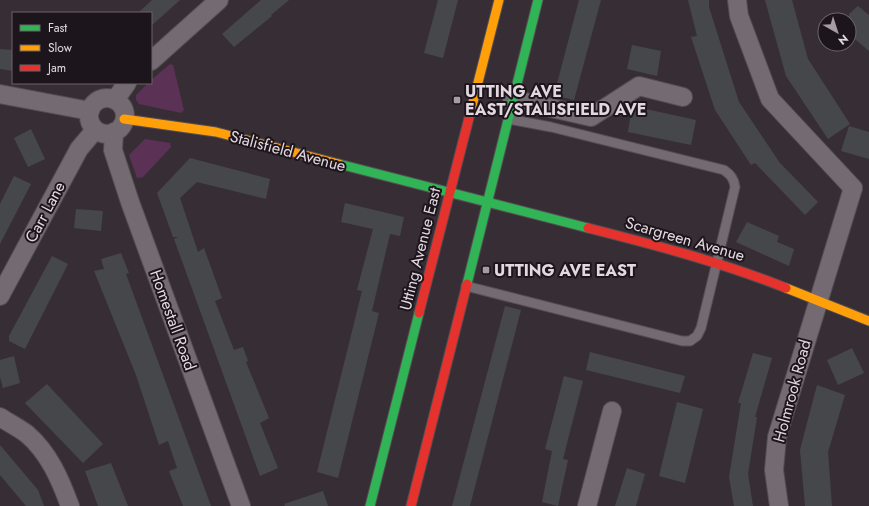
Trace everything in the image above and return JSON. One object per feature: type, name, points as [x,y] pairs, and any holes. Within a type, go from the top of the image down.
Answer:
[{"type":"street","name":"Utting Avenue East","points":[[370,506],[499,0]]},
{"type":"street","points":[[411,506],[538,0]]},
{"type":"street","points":[[737,0],[739,16],[770,99],[861,188]]},
{"type":"street","points":[[152,60],[213,2]]},
{"type":"street","points":[[115,100],[126,84]]},
{"type":"street","points":[[512,99],[591,117],[639,86],[683,97]]},
{"type":"street","points":[[0,94],[90,111]]},
{"type":"street","points":[[95,130],[89,121],[90,111],[97,101],[103,99],[115,100],[123,108],[119,126]]},
{"type":"street","name":"Stalisfield Avenue","points":[[95,130],[104,134],[119,126],[216,132],[487,202]]},
{"type":"street","name":"Homestall Road","points":[[119,126],[113,150],[130,202],[242,506]]},
{"type":"street","name":"Carr Lane","points":[[0,296],[79,149],[95,130]]},
{"type":"street","name":"Holmrook Road","points":[[779,506],[774,470],[777,437],[818,302],[861,188]]},
{"type":"street","name":"Scargreen Avenue","points":[[487,202],[693,255],[744,271],[818,302],[869,321]]},
{"type":"street","points":[[587,506],[612,411]]},
{"type":"street","points":[[0,417],[26,434],[45,454],[58,475],[70,506]]},
{"type":"lane","points":[[466,286],[664,336],[690,341],[697,336],[701,328],[735,187],[734,180],[730,174],[724,170],[551,127],[507,119]]},
{"type":"shaded area","points":[[170,64],[173,65],[184,110],[181,113],[139,104],[136,100],[136,95],[147,84],[152,84],[152,79]]},
{"type":"shaded area","points":[[145,139],[170,143],[171,147],[143,177],[137,178],[129,155]]},
{"type":"building","points":[[152,0],[180,0],[152,25],[152,12],[139,12]]},
{"type":"building","points":[[261,0],[289,0],[234,47],[222,34]]},
{"type":"building","points":[[438,0],[458,0],[443,58],[424,53]]},
{"type":"building","points":[[579,0],[601,0],[574,100],[554,95]]},
{"type":"building","points":[[688,0],[709,0],[709,7],[739,102],[780,163],[818,202],[805,215],[755,163],[751,165],[715,110],[691,37],[697,36]]},
{"type":"building","points":[[765,0],[792,0],[808,59],[850,124],[828,139],[786,76]]},
{"type":"building","points":[[858,6],[869,15],[869,51],[857,41],[857,12],[851,12]]},
{"type":"building","points":[[632,45],[661,51],[657,76],[627,69]]},
{"type":"building","points":[[0,49],[12,50],[12,71],[0,69]]},
{"type":"building","points":[[632,106],[696,120],[691,145],[628,132]]},
{"type":"building","points":[[849,126],[869,132],[869,159],[841,151]]},
{"type":"building","points":[[31,129],[45,159],[28,167],[14,138]]},
{"type":"building","points":[[190,158],[270,179],[266,199],[197,182],[180,198],[198,252],[204,248],[222,298],[215,301],[234,350],[243,347],[248,361],[246,362],[269,418],[260,423],[278,468],[260,476],[174,239],[178,237],[173,237],[157,193]]},
{"type":"building","points":[[14,176],[31,184],[0,244],[0,204]]},
{"type":"building","points":[[345,203],[404,217],[400,236],[390,234],[372,311],[379,313],[338,478],[317,472],[362,291],[357,290],[373,229],[341,222]]},
{"type":"building","points":[[76,209],[103,211],[101,231],[74,228]]},
{"type":"building","points":[[747,222],[779,236],[777,242],[794,249],[789,266],[736,242]]},
{"type":"building","points":[[121,253],[129,273],[126,274],[211,506],[183,506],[169,471],[177,468],[168,441],[159,445],[136,375],[94,271],[104,269],[101,259]]},
{"type":"building","points":[[52,256],[68,264],[25,349],[9,341],[9,336]]},
{"type":"building","points":[[505,306],[521,310],[470,506],[452,506]]},
{"type":"building","points":[[852,348],[864,373],[838,385],[827,360]]},
{"type":"building","points":[[590,352],[685,376],[680,393],[586,370]]},
{"type":"building","points":[[753,353],[772,358],[755,417],[757,417],[748,474],[753,506],[734,506],[729,477],[741,403],[738,403]]},
{"type":"building","points":[[14,356],[20,383],[3,388],[0,377],[0,360]]},
{"type":"building","points":[[564,376],[583,381],[563,459],[568,460],[558,506],[542,502],[552,451],[545,449]]},
{"type":"building","points":[[47,384],[103,444],[83,463],[25,403]]},
{"type":"building","points":[[817,385],[845,395],[828,452],[832,506],[805,506],[800,450]]},
{"type":"building","points":[[677,402],[703,409],[685,483],[659,476]]},
{"type":"building","points":[[0,445],[38,490],[44,506],[26,506],[0,475]]},
{"type":"building","points":[[111,463],[128,506],[98,506],[85,471]]},
{"type":"building","points":[[627,468],[645,474],[636,506],[615,506]]},
{"type":"building","points":[[323,491],[328,506],[285,506],[284,504]]},
{"type":"traffic: fast","points":[[467,284],[538,0]]},
{"type":"traffic: fast","points":[[339,164],[588,228]]},
{"type":"traffic: fast","points":[[370,506],[419,313]]},
{"type":"traffic: slow","points":[[470,114],[499,0]]},
{"type":"traffic: slow","points":[[124,119],[216,132],[339,164]]},
{"type":"traffic: slow","points":[[786,288],[869,321]]},
{"type":"traffic: jam","points":[[419,313],[470,114]]},
{"type":"traffic: jam","points":[[588,228],[712,262],[786,288]]},
{"type":"traffic: jam","points":[[411,506],[467,284]]},
{"type":"place","name":"UTTING AVE EAST/STALISFIELD AVE","points":[[457,100]]},
{"type":"place","name":"UTTING AVE EAST","points":[[486,270]]}]
